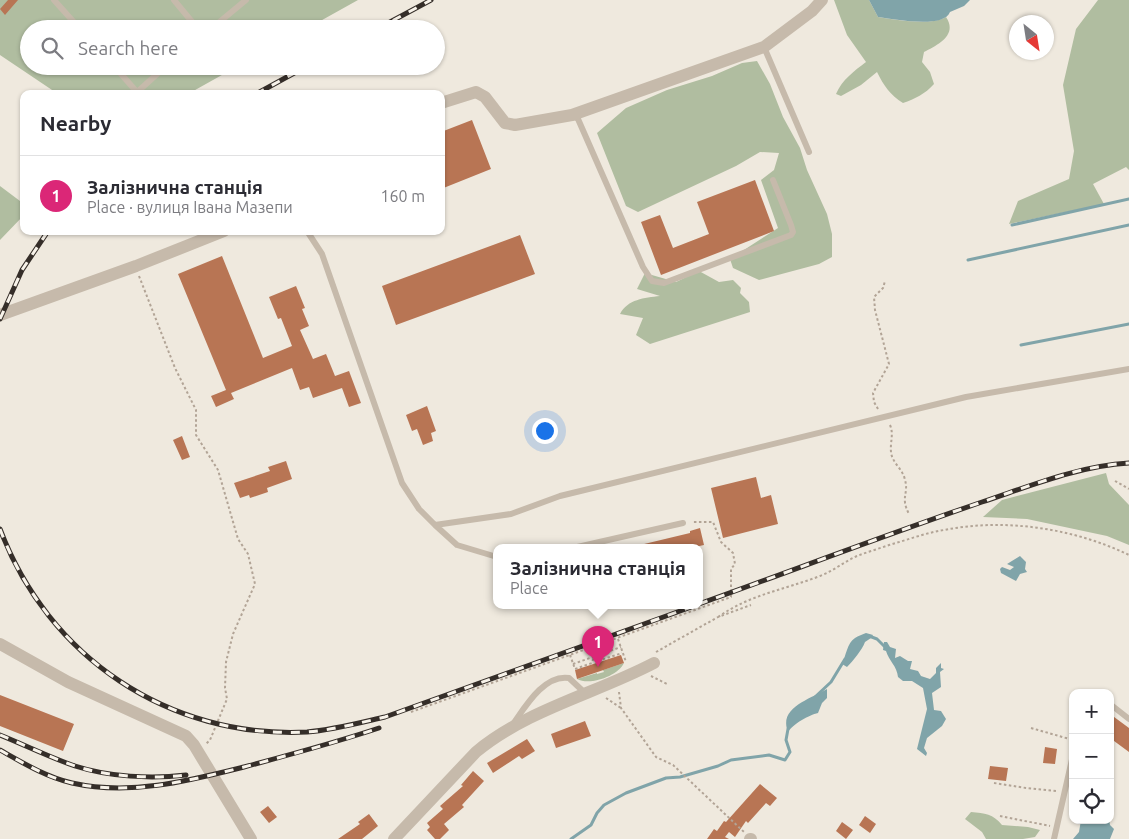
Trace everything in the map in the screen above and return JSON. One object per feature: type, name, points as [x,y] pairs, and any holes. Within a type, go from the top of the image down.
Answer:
[{"type":"street","points":[[445,102],[476,92],[485,97],[505,123],[515,126],[572,115],[764,47],[812,11],[822,0]]},
{"type":"street","points":[[0,315],[136,266],[214,235]]},
{"type":"street","points":[[0,644],[68,682],[186,736],[198,752],[251,839]]},
{"type":"street","points":[[394,839],[476,752],[490,740],[510,727],[618,679],[651,662]]},
{"type":"lane","points":[[54,0],[72,20]]},
{"type":"lane","points":[[174,0],[191,20]]},
{"type":"lane","points":[[222,20],[246,0]]},
{"type":"lane","points":[[764,47],[809,152]]},
{"type":"lane","points":[[121,75],[134,90]]},
{"type":"lane","points":[[139,90],[156,75]]},
{"type":"lane","points":[[572,115],[578,119],[643,267],[652,281],[664,283],[791,235],[793,232],[791,225],[773,180]]},
{"type":"lane","points":[[310,235],[322,254],[402,483],[419,509],[457,544],[493,557]]},
{"type":"lane","points":[[435,525],[511,514],[560,496],[966,397],[1129,368]]},
{"type":"lane","points":[[590,544],[682,523]]},
{"type":"lane","points":[[510,727],[528,702],[556,679],[569,678],[590,691]]},
{"type":"lane","points":[[1114,707],[1129,719]]},
{"type":"lane","points":[[1054,839],[1069,774]]},
{"type":"path","points":[[136,266],[175,368],[196,410],[196,435],[218,470],[238,540],[248,554],[254,584],[233,634],[226,662],[225,688],[227,699],[210,740],[198,752]]},
{"type":"path","points":[[885,281],[883,288],[874,297],[875,310],[889,364],[873,393],[874,402],[891,426],[891,452],[893,460],[901,470],[906,481],[904,505],[909,514]]},
{"type":"path","points":[[1115,481],[1129,489]]},
{"type":"path","points":[[682,523],[713,522],[721,542],[733,553],[735,564],[731,569],[731,597],[703,607]]},
{"type":"path","points":[[667,684],[648,675],[651,662],[735,605],[821,576],[856,556],[908,539],[944,530],[976,526],[1012,526],[1050,530],[1079,536],[1109,545],[1129,555]]},
{"type":"path","points":[[718,617],[752,605]]},
{"type":"path","points":[[411,712],[698,609]]},
{"type":"path","points":[[617,638],[626,662]]},
{"type":"path","points":[[591,647],[596,661]]},
{"type":"path","points":[[573,664],[620,647]]},
{"type":"path","points":[[610,651],[612,656]]},
{"type":"path","points":[[594,656],[601,660],[622,653]]},
{"type":"path","points":[[570,655],[575,669],[592,663],[594,656]]},
{"type":"path","points":[[582,661],[584,666]]},
{"type":"path","points":[[618,679],[621,708]]},
{"type":"path","points":[[590,691],[621,708],[656,757],[673,765],[750,839]]},
{"type":"path","points":[[1031,728],[1069,739]]},
{"type":"path","points":[[994,783],[1065,792]]},
{"type":"path","points":[[1000,816],[1057,828]]},
{"type":"green space","points":[[0,0],[358,0],[322,20],[20,20],[20,68],[0,55]]},
{"type":"green space","points":[[834,0],[869,0],[878,17],[903,21],[923,22],[940,20],[946,17],[950,29],[948,34],[940,43],[924,52],[922,62],[930,72],[934,84],[920,96],[903,103],[888,90],[877,72],[861,85],[841,96],[836,94],[845,80],[866,62],[847,35]]},
{"type":"green space","points":[[1098,0],[1129,0],[1129,170],[1126,167],[1093,184],[1104,204],[1009,224],[1018,201],[1069,179],[1074,151],[1063,85],[1076,29]]},
{"type":"green space","points":[[757,61],[770,84],[783,117],[800,148],[807,170],[827,214],[832,234],[832,257],[819,264],[759,280],[733,268],[730,259],[778,228],[761,180],[774,170],[779,153],[760,152],[736,166],[638,212],[626,206],[597,133],[626,108],[667,90],[712,76],[742,63]]},
{"type":"green space","points":[[30,75],[222,75],[195,90],[52,90]]},
{"type":"green space","points":[[0,186],[20,201],[20,219],[0,240]]},
{"type":"green space","points":[[699,271],[719,282],[733,280],[741,288],[740,293],[749,302],[750,312],[650,344],[636,335],[643,318],[620,314],[632,302],[660,296],[637,289],[645,273],[676,282]]},
{"type":"green space","points":[[1106,473],[1109,484],[1129,505],[1129,545],[1107,536],[1027,519],[983,517],[1002,500]]},
{"type":"green space","points":[[624,663],[621,668],[610,676],[589,681],[577,679],[604,672],[603,670]]},
{"type":"green space","points":[[971,812],[988,815],[995,818],[1002,825],[1040,830],[1035,837],[1023,839],[986,839],[982,832],[965,819]]},
{"type":"water","points":[[869,0],[970,0],[964,6],[950,12],[946,17],[929,22],[917,22],[878,17]]},
{"type":"water","points":[[1020,556],[1026,562],[1025,569],[1027,572],[1020,574],[1016,581],[1001,573],[1000,569],[1002,567],[1010,570],[1014,567],[1007,564]]},
{"type":"water","points":[[866,633],[873,635],[865,642],[847,667],[842,664],[852,640]]},
{"type":"water","points":[[884,642],[887,642],[890,647],[896,649],[895,658],[900,656],[908,661],[912,661],[910,669],[918,671],[921,676],[930,679],[936,673],[936,668],[941,663],[941,668],[944,669],[940,672],[941,687],[932,693],[934,710],[941,711],[946,719],[942,726],[927,738],[924,748],[927,753],[926,756],[917,749],[927,709],[923,688],[912,681],[903,681],[898,677],[886,651],[883,650]]},
{"type":"water","points":[[827,689],[827,698],[822,703],[818,713],[801,720],[788,732],[786,723],[792,710],[805,700]]},
{"type":"water","points":[[1080,824],[1110,824],[1114,829],[1110,839],[1073,839],[1079,832]]},
{"type":"building","points":[[8,0],[18,0],[5,15],[0,9]]},
{"type":"building","points":[[472,120],[491,169],[445,187],[445,130]]},
{"type":"building","points":[[755,180],[774,231],[661,275],[641,222],[660,215],[673,248],[709,234],[697,202]]},
{"type":"building","points":[[520,235],[535,274],[396,325],[382,286]]},
{"type":"building","points":[[222,256],[263,358],[292,346],[281,318],[278,319],[269,297],[296,286],[305,308],[302,309],[309,326],[300,330],[313,359],[326,354],[335,376],[349,371],[361,403],[349,407],[342,388],[313,398],[309,387],[300,390],[292,368],[231,393],[234,399],[216,407],[211,396],[226,390],[178,274]]},
{"type":"building","points":[[427,406],[436,431],[431,433],[433,441],[423,445],[417,429],[412,431],[406,415]]},
{"type":"building","points":[[182,436],[190,457],[182,460],[173,440]]},
{"type":"building","points":[[286,461],[292,479],[267,488],[268,492],[250,498],[249,495],[240,498],[234,483],[270,471],[268,467]]},
{"type":"building","points":[[756,477],[761,498],[771,495],[778,524],[723,538],[711,488]]},
{"type":"building","points":[[700,528],[704,545],[644,544],[690,533],[690,531]]},
{"type":"building","points":[[621,655],[624,663],[577,679],[575,670]]},
{"type":"building","points":[[0,695],[74,724],[63,751],[0,726]]},
{"type":"building","points":[[1114,717],[1129,728],[1129,752],[1114,741]]},
{"type":"building","points":[[585,721],[591,736],[556,748],[551,734]]},
{"type":"building","points":[[527,739],[535,751],[522,759],[519,756],[493,773],[487,763]]},
{"type":"building","points":[[1045,747],[1057,749],[1055,764],[1043,763]]},
{"type":"building","points":[[990,766],[1008,768],[1006,781],[988,779]]},
{"type":"building","points":[[473,771],[484,781],[462,805],[464,807],[444,824],[449,830],[440,839],[435,839],[427,830],[430,827],[427,823],[443,809],[440,806],[463,786],[461,785]]},
{"type":"building","points":[[760,784],[777,798],[770,806],[766,803],[748,823],[746,821],[735,837],[729,832],[725,837],[729,839],[707,839],[714,829],[717,831],[724,821],[726,822]]},
{"type":"building","points":[[268,806],[277,817],[269,823],[260,812]]},
{"type":"building","points":[[369,814],[378,826],[362,839],[338,839],[360,824],[358,822]]},
{"type":"building","points":[[865,816],[876,824],[870,833],[859,825]]},
{"type":"building","points":[[842,822],[853,830],[846,839],[836,831]]},
{"type":"waterway","points":[[1012,225],[1129,199]]},
{"type":"waterway","points":[[968,260],[1129,225]]},
{"type":"waterway","points":[[1021,345],[1129,324]]},
{"type":"waterway","points":[[869,636],[877,639],[885,647]]},
{"type":"waterway","points":[[815,697],[831,682],[845,659]]},
{"type":"waterway","points":[[571,839],[591,825],[597,813],[604,805],[626,793],[666,778],[680,777],[718,766],[731,760],[769,755],[785,760],[790,752],[786,740],[788,729]]},
{"type":"railway","points":[[394,20],[431,0]]},
{"type":"railway","points":[[263,90],[291,75]]},
{"type":"railway","points":[[0,319],[22,270],[45,235]]},
{"type":"railway","points":[[703,603],[1036,483],[1091,468],[1129,463]]},
{"type":"railway","points":[[0,529],[21,575],[49,616],[82,651],[120,681],[162,705],[208,721],[256,731],[317,731],[385,717],[686,609]]},
{"type":"railway","points":[[0,750],[35,769],[72,783],[94,787],[137,787],[180,782],[223,772],[312,749],[379,728]]},
{"type":"railway","points":[[0,735],[56,759],[88,770],[130,776],[159,777],[186,775]]},
{"type":"place","name":"Залізнична станція","points":[[598,667]]}]
